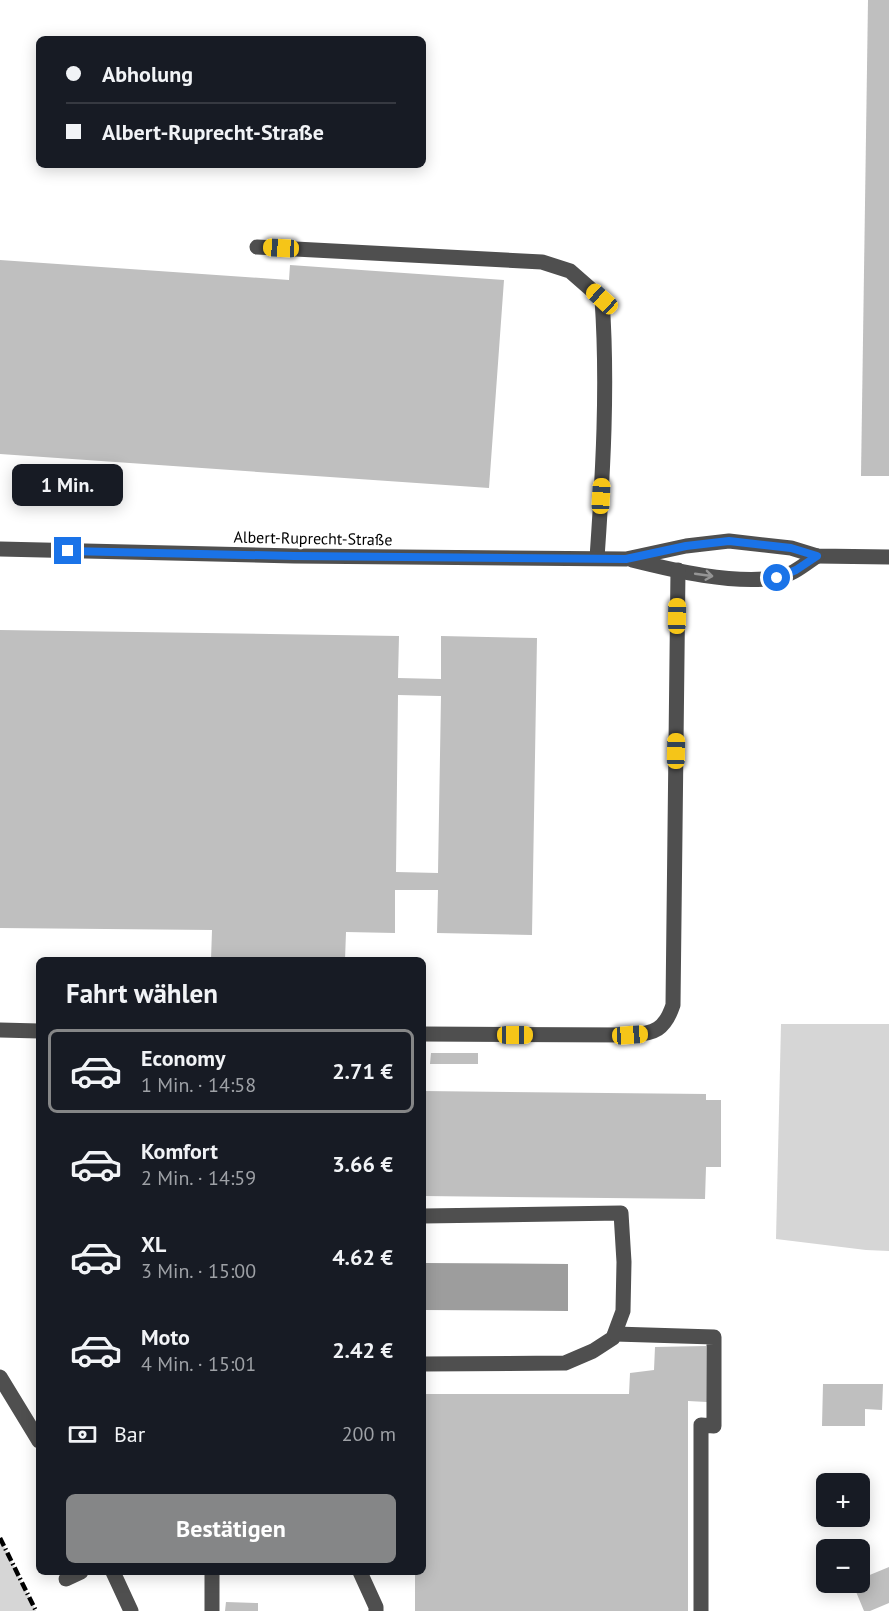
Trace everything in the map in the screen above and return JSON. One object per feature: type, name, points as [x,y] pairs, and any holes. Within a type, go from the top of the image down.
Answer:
[{"type":"street","points":[[257,247],[542,262],[570,271],[602,299],[604,332],[602,479],[597,558]]},
{"type":"street","points":[[626,559],[686,546],[729,541],[791,548],[817,556],[889,557]]},
{"type":"street","name":"Albert-Ruprecht-Straße","points":[[0,549],[294,556],[626,559]]},
{"type":"street","points":[[626,559],[678,570],[737,578],[777,578],[796,570],[817,556]]},
{"type":"street","points":[[426,1034],[630,1035],[645,1034],[657,1029],[668,1020],[673,1005],[678,570]]},
{"type":"street","points":[[0,1030],[36,1031]]},
{"type":"street","points":[[426,1215],[621,1213],[624,1262],[623,1311],[615,1334],[613,1338],[593,1350],[565,1363],[426,1365]]},
{"type":"street","points":[[615,1334],[714,1337],[714,1426],[701,1425],[701,1611]]},
{"type":"street","points":[[0,1377],[36,1436]]},
{"type":"street","points":[[66,1579],[75,1575]]},
{"type":"street","points":[[114,1575],[131,1611]]},
{"type":"street","points":[[212,1575],[212,1611]]},
{"type":"street","points":[[361,1575],[376,1611]]},
{"type":"shaded area","points":[[781,1024],[889,1024],[889,1251],[776,1239]]},
{"type":"shaded area","points":[[426,1263],[568,1264],[568,1311],[426,1310]]},
{"type":"shaded area","points":[[0,1538],[36,1611],[0,1611]]},
{"type":"building","points":[[868,0],[889,0],[889,476],[861,476]]},
{"type":"building","points":[[0,260],[289,280],[290,265],[504,280],[489,488],[0,454]]},
{"type":"building","points":[[0,630],[399,636],[398,678],[441,679],[441,636],[537,638],[532,935],[437,933],[438,890],[395,890],[395,933],[346,932],[345,957],[211,957],[212,930],[0,928]],"holes":[[[398,695],[441,696],[438,873],[396,872]]]},
{"type":"building","points":[[431,1053],[478,1053],[478,1064],[430,1064]]},
{"type":"building","points":[[426,1091],[706,1094],[706,1100],[721,1100],[721,1167],[706,1167],[705,1199],[426,1196]]},
{"type":"building","points":[[706,1346],[707,1402],[688,1401],[688,1611],[415,1611],[415,1575],[426,1575],[426,1394],[629,1394],[630,1373],[654,1370],[655,1347]]},
{"type":"building","points":[[823,1384],[883,1384],[882,1410],[865,1409],[865,1426],[822,1426]]},
{"type":"building","points":[[889,1567],[889,1603],[870,1611],[864,1611],[857,1593],[870,1593],[870,1575]]},
{"type":"building","points":[[226,1602],[258,1603],[258,1611],[225,1611]]},
{"type":"railway","points":[[0,1538],[36,1611]]},
{"type":"route","points":[[68,551],[626,559],[686,546],[729,541],[791,548],[817,556],[796,570],[777,578]]}]
